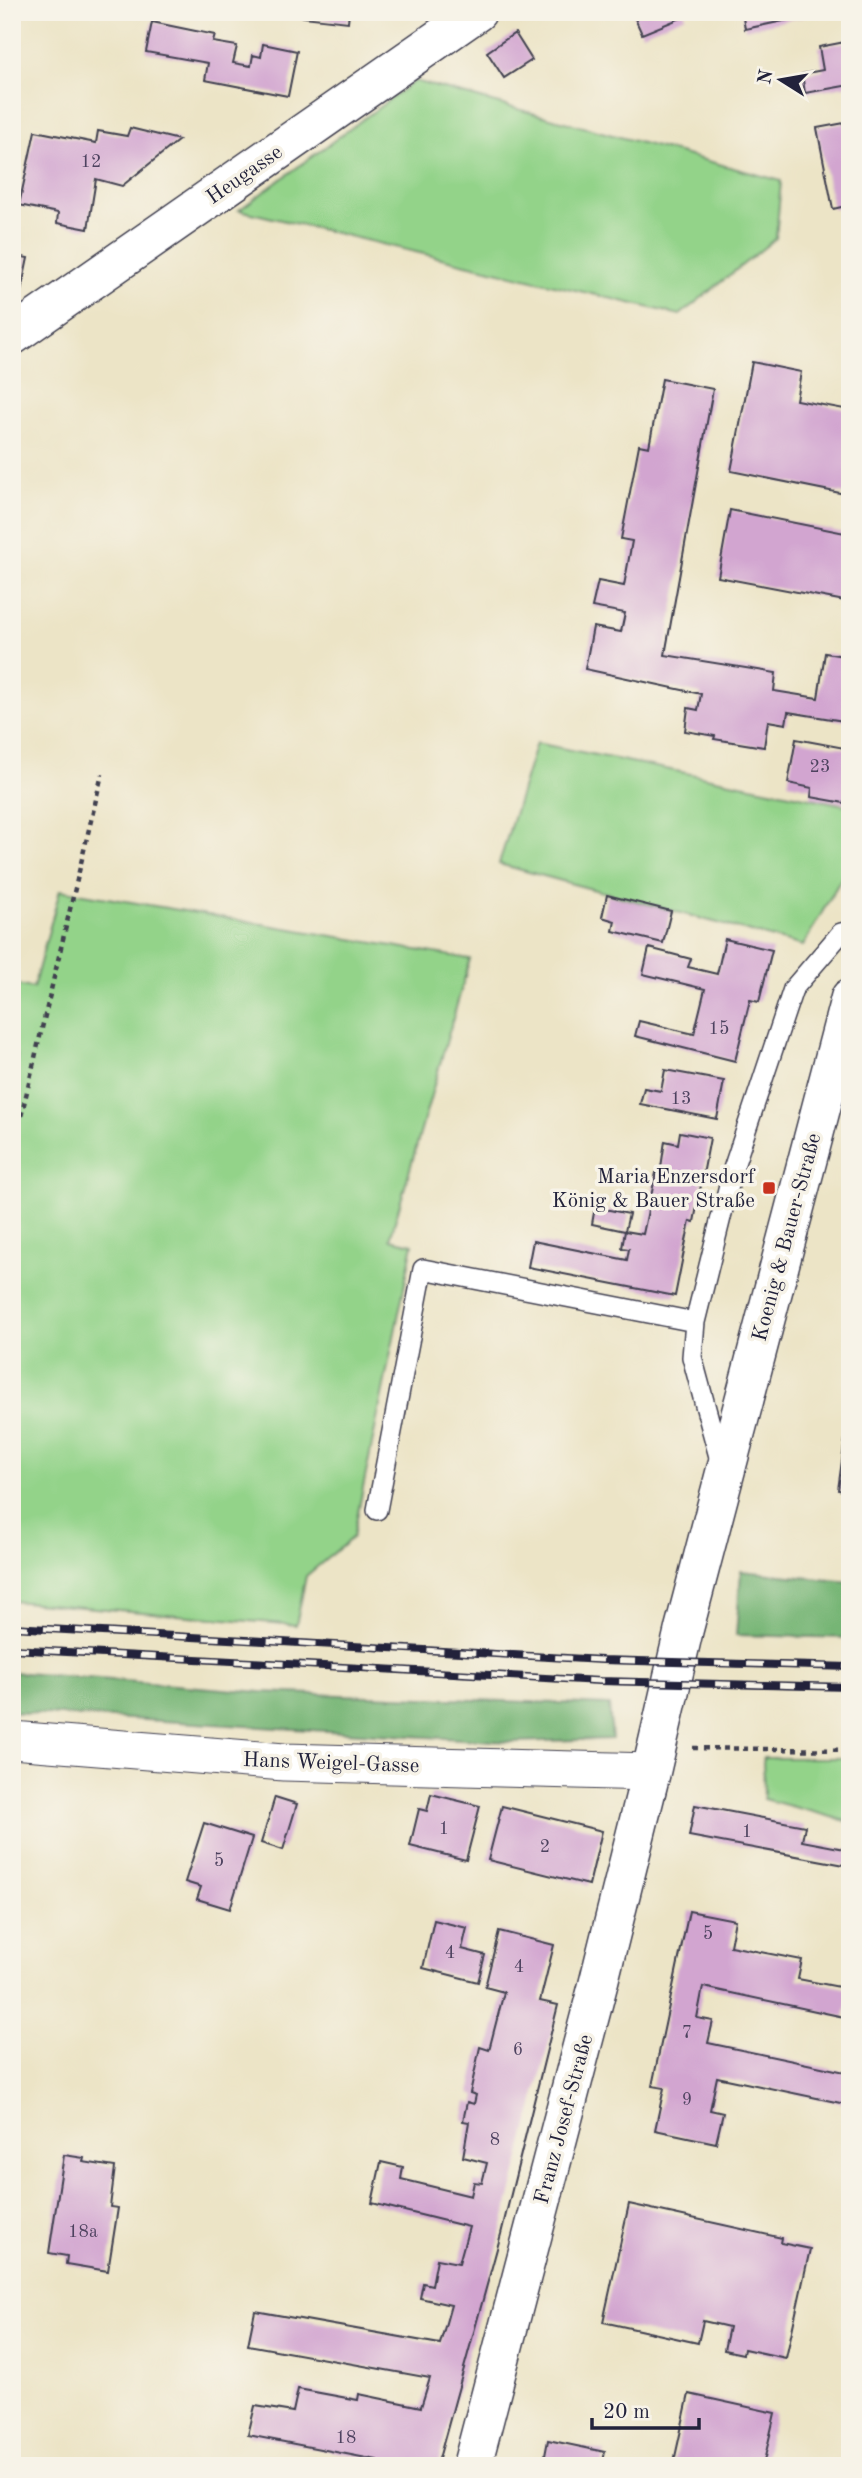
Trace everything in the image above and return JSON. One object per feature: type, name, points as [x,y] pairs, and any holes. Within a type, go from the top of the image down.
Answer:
[{"type":"street","name":"Heugasse","points":[[12,335],[477,12]]},
{"type":"street","name":"Koenig & Bauer-Straße","points":[[651,1772],[664,1709],[724,1475],[850,998]]},
{"type":"street","name":"Hans Weigel-Gasse","points":[[12,1740],[284,1762],[651,1772]]},
{"type":"street","name":"Franz Josef-Straße","points":[[472,2466],[651,1772]]},
{"type":"lane","name":"Koenig & Bauer-Straße","points":[[724,1475],[692,1357],[695,1322],[733,1169],[793,989],[841,933],[850,931]]},
{"type":"lane","points":[[377,1510],[423,1269],[695,1322]]},
{"type":"path","points":[[12,1155],[102,774]]},
{"type":"path","points":[[651,1772],[684,1748],[850,1749]]},
{"type":"green space","points":[[415,81],[781,181],[776,238],[680,315],[239,210]]},
{"type":"green space","points":[[536,743],[850,806],[850,863],[803,946],[499,864]]},
{"type":"green space","points":[[60,890],[470,959],[390,1239],[413,1244],[353,1537],[306,1576],[296,1625],[12,1601],[12,1088],[17,1055],[12,1054],[12,984],[33,988]]},
{"type":"green space","points":[[741,1571],[850,1582],[850,1638],[736,1635]]},
{"type":"green space","points":[[12,1672],[261,1692],[609,1705],[612,1739],[510,1742],[12,1712]]},
{"type":"green space","points":[[763,1758],[850,1758],[850,1822],[764,1799]]},
{"type":"building","points":[[304,12],[349,12],[348,22],[303,17]]},
{"type":"building","points":[[632,12],[684,12],[686,16],[642,34]]},
{"type":"building","points":[[742,12],[822,12],[822,13],[745,29]]},
{"type":"building","points":[[152,22],[215,35],[213,42],[237,46],[233,63],[251,66],[253,55],[261,57],[263,44],[297,51],[288,96],[205,80],[208,63],[146,52]]},
{"type":"building","points":[[515,33],[532,60],[504,78],[487,52]]},
{"type":"building","points":[[850,41],[850,85],[805,93],[802,74],[823,70],[819,47]]},
{"type":"building","points":[[850,122],[850,205],[833,209],[817,128]]},
{"type":"building","points":[[130,128],[179,140],[122,186],[96,179],[88,229],[57,223],[58,213],[19,205],[35,131],[96,143],[98,131],[127,136]]},
{"type":"building","points":[[12,255],[28,258],[20,296],[12,294]]},
{"type":"building","points":[[752,362],[801,372],[796,400],[850,410],[850,495],[731,471]]},
{"type":"building","points":[[662,379],[713,389],[665,655],[776,673],[774,691],[818,698],[825,653],[850,657],[847,670],[850,670],[850,722],[788,712],[786,724],[768,721],[764,747],[714,739],[715,736],[685,731],[688,708],[698,710],[701,694],[585,669],[593,627],[621,632],[625,613],[592,607],[598,581],[624,586],[632,541],[621,539],[639,445],[649,447]]},
{"type":"building","points":[[730,510],[850,534],[850,602],[718,577]]},
{"type":"building","points":[[796,739],[850,749],[850,804],[811,797],[812,788],[788,783]]},
{"type":"building","points":[[607,895],[671,911],[663,943],[613,931],[615,921],[602,917]]},
{"type":"building","points":[[725,939],[772,950],[759,1002],[750,1000],[735,1061],[635,1036],[639,1021],[694,1034],[705,989],[643,974],[649,948],[691,959],[688,967],[717,974]]},
{"type":"building","points":[[665,1070],[724,1081],[717,1119],[640,1104],[644,1088],[661,1091]]},
{"type":"building","points":[[680,1132],[710,1138],[694,1222],[690,1221],[675,1296],[528,1267],[533,1241],[627,1260],[629,1249],[622,1248],[625,1231],[643,1234],[656,1173],[660,1174],[665,1141],[678,1144]]},
{"type":"building","points":[[595,1207],[629,1214],[625,1231],[592,1224]]},
{"type":"building","points":[[848,1417],[850,1418],[850,1492],[838,1490]]},
{"type":"building","points":[[431,1794],[480,1806],[466,1860],[410,1846],[419,1809],[427,1811]]},
{"type":"building","points":[[275,1797],[297,1804],[283,1850],[261,1843]]},
{"type":"building","points":[[695,1805],[805,1826],[802,1841],[850,1850],[850,1866],[689,1836]]},
{"type":"building","points":[[502,1806],[602,1831],[589,1885],[488,1860]]},
{"type":"building","points":[[204,1823],[252,1838],[230,1909],[197,1899],[201,1887],[185,1882]]},
{"type":"building","points":[[689,1911],[735,1920],[730,1946],[802,1960],[798,1979],[850,1989],[844,2017],[703,1987],[697,2018],[713,2021],[708,2043],[850,2073],[850,2105],[717,2077],[710,2110],[723,2113],[716,2143],[655,2130],[664,2088],[652,2086]]},
{"type":"building","points":[[434,1920],[467,1928],[462,1949],[485,1955],[478,1982],[423,1968]]},
{"type":"building","points":[[499,1931],[554,1945],[540,2001],[558,2005],[501,2234],[437,2466],[375,2466],[377,2460],[248,2435],[255,2406],[293,2412],[298,2389],[358,2400],[359,2394],[421,2407],[430,2378],[248,2345],[255,2311],[440,2344],[451,2305],[420,2298],[423,2283],[432,2285],[437,2259],[459,2263],[469,2227],[372,2203],[381,2162],[403,2167],[401,2179],[471,2196],[474,2182],[482,2183],[487,2163],[463,2157],[469,2122],[463,2121],[467,2102],[474,2104],[476,2095],[470,2093],[480,2047],[489,2050],[504,1992],[485,1987]]},
{"type":"building","points":[[64,2155],[84,2158],[83,2162],[115,2167],[110,2207],[118,2208],[108,2271],[66,2264],[67,2256],[49,2253]]},
{"type":"building","points":[[629,2204],[782,2238],[781,2243],[810,2249],[786,2358],[744,2349],[743,2354],[724,2350],[729,2327],[703,2321],[698,2343],[603,2322]]},
{"type":"building","points":[[689,2394],[775,2413],[763,2466],[673,2466]]},
{"type":"building","points":[[548,2440],[605,2452],[602,2466],[543,2466]]},
{"type":"railway","points":[[12,1627],[602,1660],[850,1667]]},
{"type":"railway","points":[[12,1649],[600,1681],[850,1687]]},
{"type":"place","name":"Maria Enzersdorf König & Bauer Straße","points":[[769,1188]]}]
